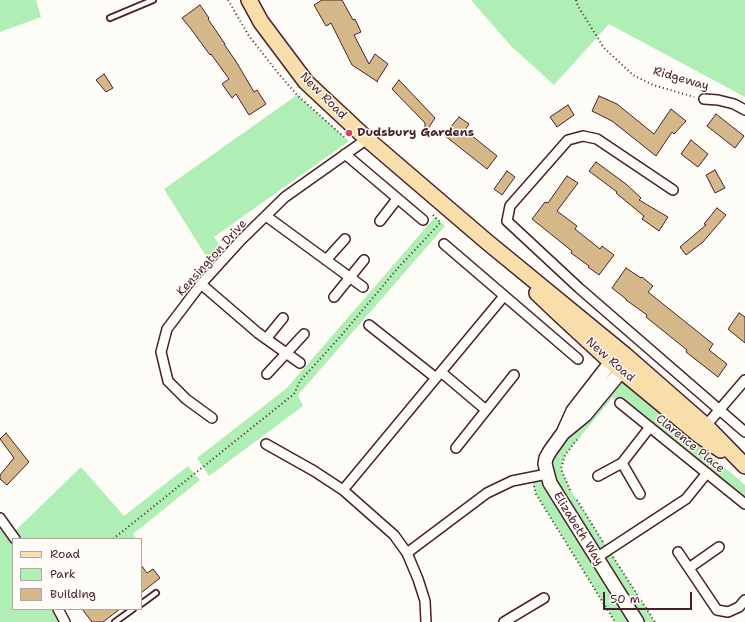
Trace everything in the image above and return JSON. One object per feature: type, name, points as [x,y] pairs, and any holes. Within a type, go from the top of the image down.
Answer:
[{"type":"main road","name":"New Road","points":[[249,0],[261,22],[306,82],[367,139],[486,241],[625,355],[702,430]]},
{"type":"main road","name":"New Road","points":[[486,241],[558,313],[616,366],[702,430],[745,466]]},
{"type":"street","name":"Ridgeway","points":[[704,100],[718,100],[734,104],[745,110]]},
{"type":"street","points":[[673,190],[597,139],[583,136],[568,140],[510,206],[507,222],[579,288],[745,432]]},
{"type":"street","name":"Kensington Drive","points":[[212,418],[186,399],[168,381],[161,352],[167,329],[201,284],[241,240],[285,197],[367,139]]},
{"type":"street","points":[[344,154],[422,220]]},
{"type":"street","points":[[380,221],[397,199]]},
{"type":"street","points":[[266,216],[363,287]]},
{"type":"street","points":[[326,260],[345,239]]},
{"type":"street","points":[[444,244],[578,359]]},
{"type":"street","points":[[334,297],[364,260]]},
{"type":"street","points":[[201,284],[286,354],[300,363]]},
{"type":"street","points":[[343,490],[504,296]]},
{"type":"street","points":[[266,338],[283,318]]},
{"type":"street","points":[[369,324],[486,410]]},
{"type":"street","points":[[267,374],[304,334]]},
{"type":"street","name":"Elizabeth Way","points":[[625,355],[616,366],[585,415],[563,433],[546,458],[545,464],[550,483],[636,622]]},
{"type":"street","points":[[456,448],[514,375]]},
{"type":"street","points":[[702,430],[745,380]]},
{"type":"street","name":"Clarence Place","points":[[620,403],[745,504]]},
{"type":"street","points":[[598,476],[622,463],[650,427]]},
{"type":"street","points":[[266,444],[314,471],[343,490],[394,535],[406,553],[418,579],[425,601],[426,622]]},
{"type":"street","points":[[622,463],[640,494]]},
{"type":"street","points":[[596,558],[686,499],[707,473]]},
{"type":"street","points":[[406,553],[487,493],[512,481],[547,474]]},
{"type":"street","points":[[0,518],[14,538]]},
{"type":"street","points":[[689,568],[719,547]]},
{"type":"street","points":[[678,552],[717,610],[728,612],[739,607],[745,600]]},
{"type":"street","points":[[504,622],[544,598]]},
{"type":"street","points":[[59,610],[66,622]]},
{"type":"lane","points":[[110,18],[153,0]]},
{"type":"lane","points":[[142,603],[156,593]]},
{"type":"lane","points":[[115,622],[132,610]]},
{"type":"path","name":"Ridgeway","points":[[576,0],[578,6],[604,48],[634,75],[653,85],[704,100]]},
{"type":"path","points":[[114,538],[294,394],[300,381],[340,337],[397,269],[441,223]]},
{"type":"path","points":[[582,434],[565,455],[561,469],[570,489],[655,622]]},
{"type":"green space","points":[[0,0],[36,0],[41,17],[0,32]]},
{"type":"green space","points":[[471,0],[745,0],[745,97],[609,24],[554,85],[511,46]]},
{"type":"green space","points":[[297,95],[349,141],[214,237],[225,253],[211,264],[164,189]]},
{"type":"green space","points":[[435,217],[445,226],[298,395],[303,406],[209,476],[197,458],[287,388]]},
{"type":"green space","points":[[618,375],[745,485],[745,504],[613,397],[565,455],[561,469],[570,489],[655,622],[615,622],[536,494],[531,477],[547,474],[545,464]]},
{"type":"green space","points":[[188,466],[200,480],[133,534],[136,538],[12,538],[12,610],[59,610],[65,622],[0,622],[0,518],[12,534],[81,467],[124,516]]},
{"type":"building","points":[[322,0],[342,0],[353,20],[355,19],[361,32],[354,35],[369,64],[375,54],[388,64],[377,81],[378,82],[352,65],[331,23],[326,26],[314,5]]},
{"type":"building","points":[[200,5],[254,92],[257,90],[266,104],[249,115],[236,94],[232,98],[222,84],[229,79],[182,18]]},
{"type":"building","points":[[104,74],[113,88],[106,92],[96,80]]},
{"type":"building","points":[[399,80],[435,118],[425,133],[425,123],[392,89]]},
{"type":"building","points":[[599,96],[617,104],[654,134],[671,109],[686,121],[674,134],[672,132],[656,156],[612,121],[592,111]]},
{"type":"building","points":[[568,105],[574,115],[557,127],[550,117]]},
{"type":"building","points":[[716,114],[744,136],[735,148],[707,126]]},
{"type":"building","points":[[459,117],[469,124],[465,130],[497,156],[487,169],[444,135]]},
{"type":"building","points":[[691,140],[708,154],[698,167],[681,154]]},
{"type":"building","points":[[596,162],[626,184],[641,198],[639,200],[668,217],[659,231],[642,219],[644,216],[616,193],[617,192],[589,171]]},
{"type":"building","points":[[715,170],[725,188],[715,193],[706,175]]},
{"type":"building","points":[[507,171],[515,177],[502,195],[494,189]]},
{"type":"building","points":[[567,176],[578,183],[557,211],[577,226],[575,229],[600,249],[602,246],[614,255],[599,275],[532,219],[545,202],[548,203]]},
{"type":"building","points":[[717,208],[726,215],[703,242],[686,255],[680,247],[706,225],[704,224]]},
{"type":"building","points":[[626,268],[641,278],[642,277],[653,286],[648,292],[713,344],[709,350],[727,364],[718,377],[686,352],[687,350],[646,317],[647,315],[612,288]]},
{"type":"building","points":[[739,313],[745,317],[745,343],[728,329]]},
{"type":"building","points":[[6,433],[29,462],[7,485],[0,479],[0,475],[14,458],[0,439]]},
{"type":"building","points":[[142,566],[147,573],[153,569],[160,578],[142,592]]},
{"type":"building","points":[[83,610],[119,610],[103,622],[92,622]]},
{"type":"place","name":"Dudsbury Gardens","points":[[349,133]]}]
